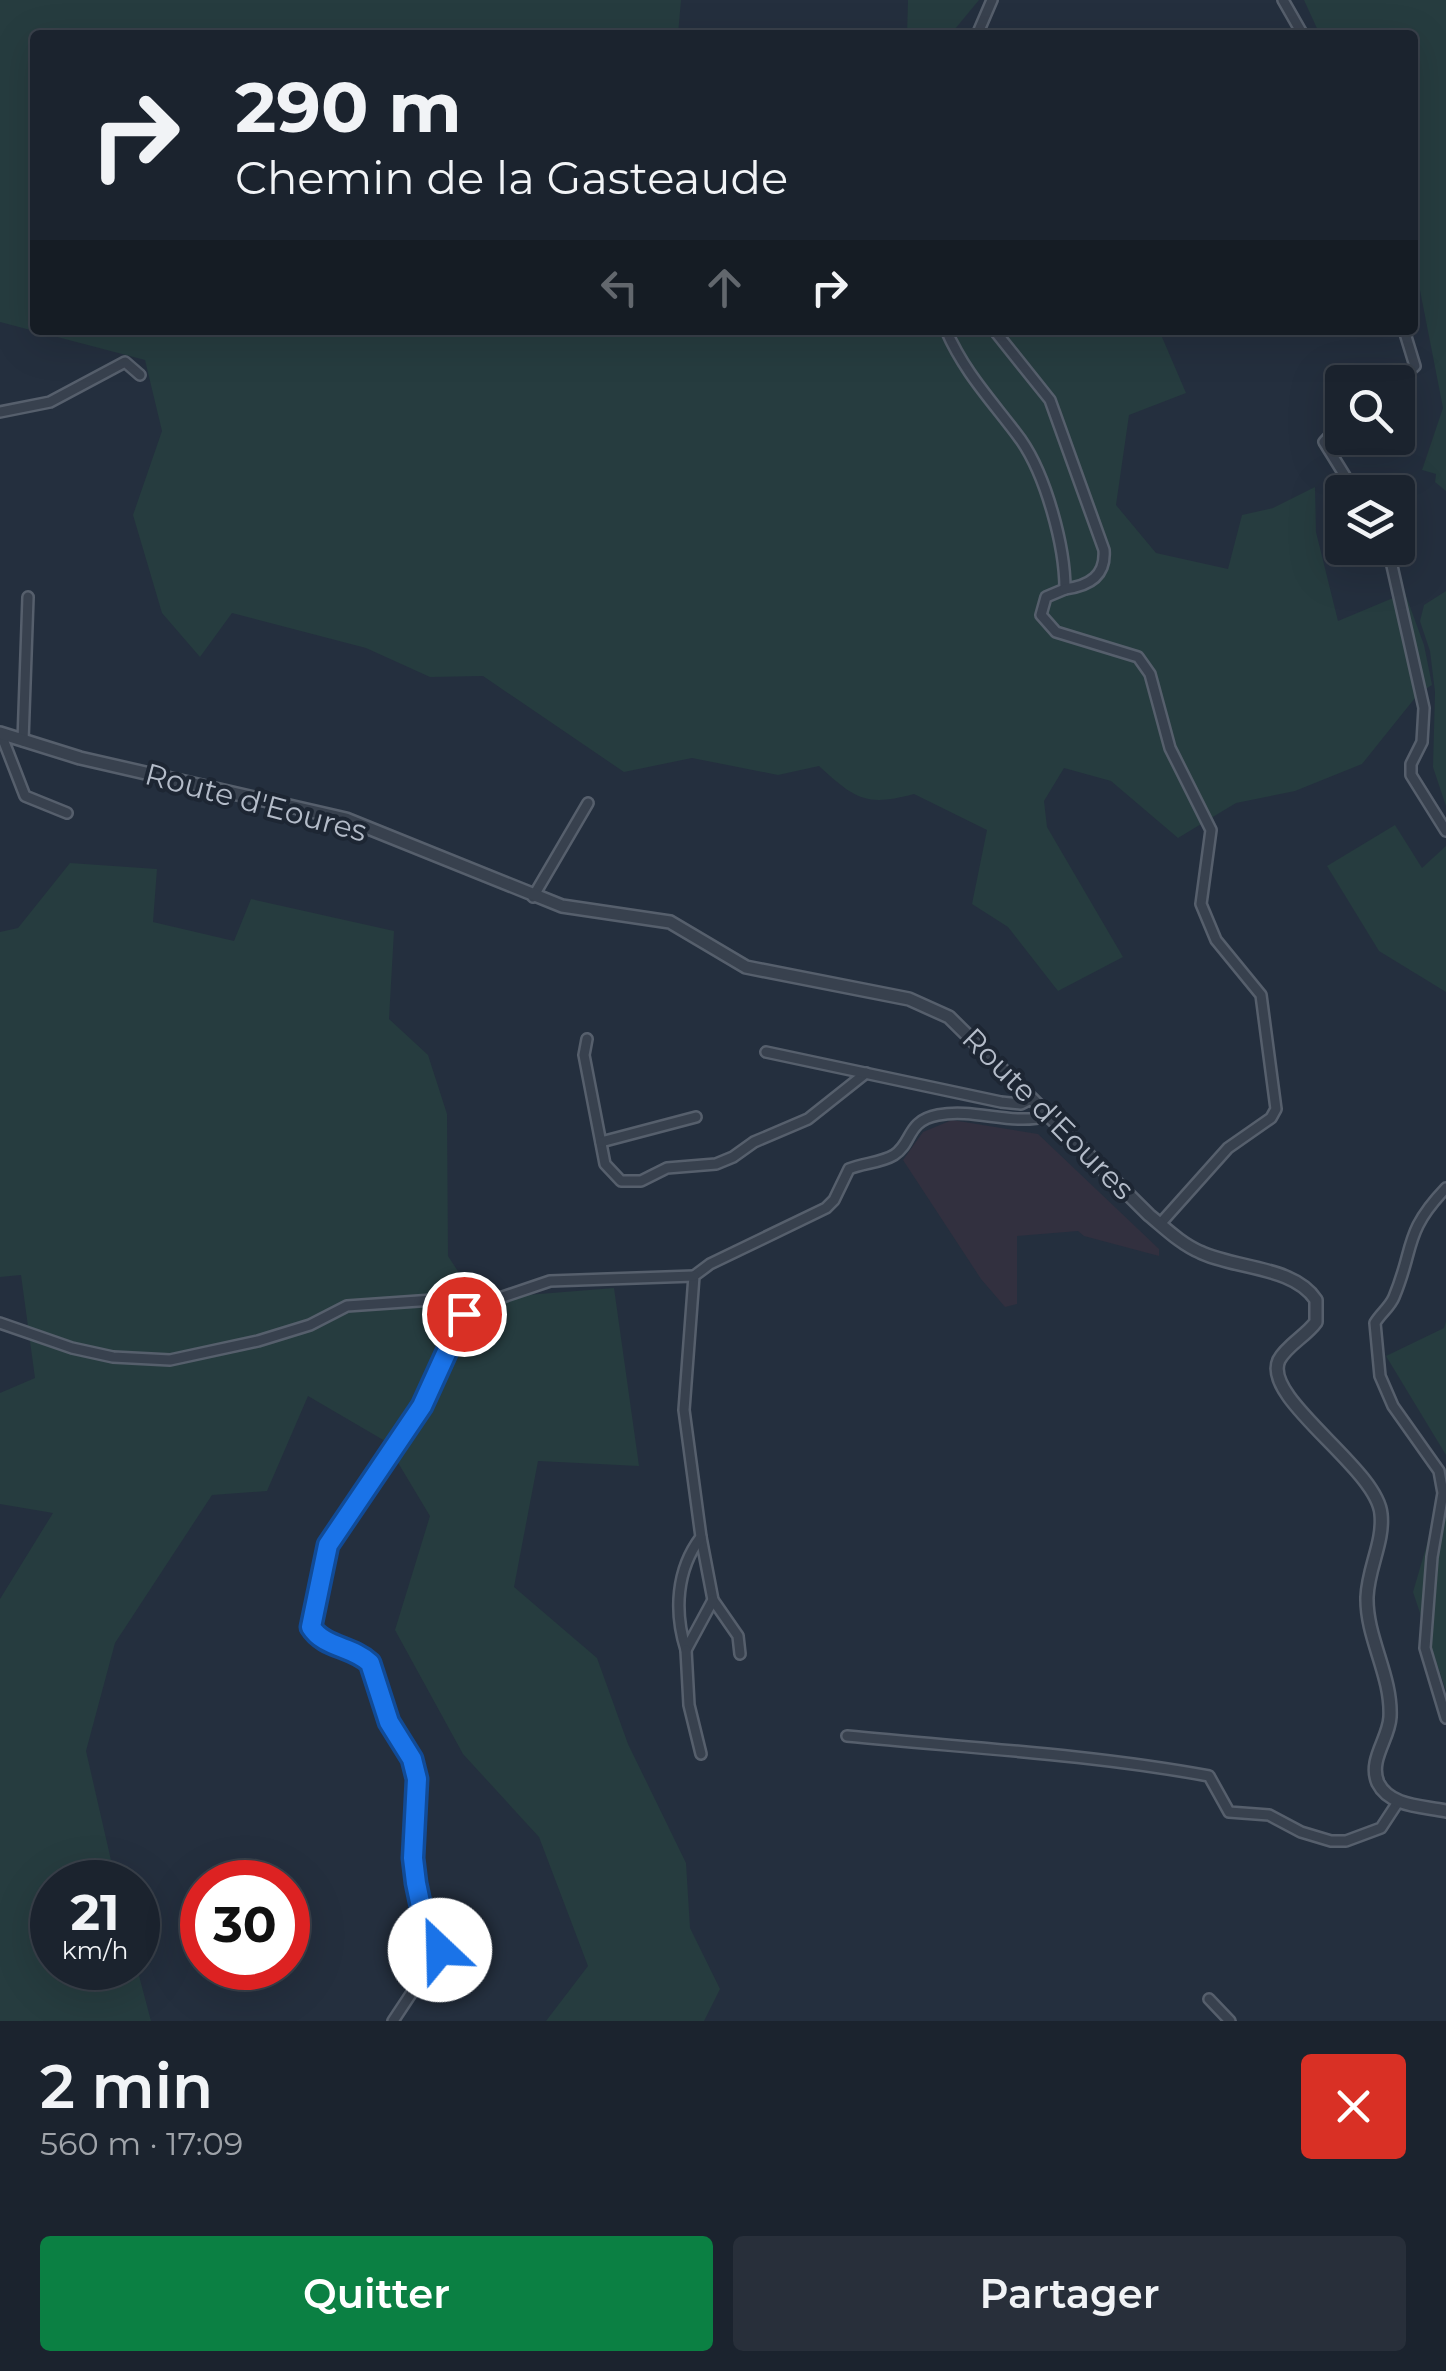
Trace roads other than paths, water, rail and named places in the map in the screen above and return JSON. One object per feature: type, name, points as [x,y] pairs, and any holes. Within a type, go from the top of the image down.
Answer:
[{"type":"street","points":[[979,30],[992,0]]},
{"type":"street","points":[[1283,0],[1301,30]]},
{"type":"street","points":[[949,335],[969,375],[1028,452],[1058,535],[1064,590]]},
{"type":"street","points":[[998,335],[1050,400],[1104,550],[1105,564],[1098,576],[1090,584],[1064,590],[1041,604],[1040,615],[1056,632],[1138,657],[1150,674],[1176,763],[1212,830],[1201,904],[1216,940],[1261,995],[1277,1096],[1271,1118],[1228,1148],[1160,1224]]},
{"type":"street","points":[[1406,335],[1415,365]]},
{"type":"street","points":[[0,412],[50,402],[125,362],[140,375]]},
{"type":"street","points":[[1392,565],[1424,708],[1422,742],[1411,764],[1411,775],[1446,831]]},
{"type":"street","points":[[23,742],[28,597]]},
{"type":"street","points":[[1,734],[25,796],[67,814]]},
{"type":"street","name":"Route d'Eoures","points":[[1,734],[346,820],[562,906],[670,922],[746,967],[930,1007],[967,1033],[1160,1224],[1201,1253],[1301,1284],[1316,1300],[1316,1322],[1284,1354],[1277,1364],[1276,1376],[1291,1399],[1379,1500],[1380,1535],[1367,1600],[1390,1720],[1375,1771],[1379,1785],[1398,1802]]},
{"type":"street","points":[[533,896],[588,803]]},
{"type":"street","points":[[587,1039],[584,1054],[605,1164],[621,1181],[641,1181],[667,1168],[716,1164],[808,1119],[866,1073]]},
{"type":"street","points":[[766,1052],[1000,1102],[1020,1104],[1031,1099]]},
{"type":"street","points":[[1000,1102],[1018,1085]]},
{"type":"street","points":[[394,2021],[440,1950],[425,1926],[416,1883],[413,1858],[417,1779],[412,1759],[389,1722],[370,1663],[348,1649],[322,1642],[311,1627],[328,1545],[422,1406],[464,1314],[473,1305],[508,1298],[550,1281],[694,1276],[710,1264],[826,1208],[849,1169],[899,1152],[918,1122],[937,1115],[973,1113],[1026,1122],[1048,1116]]},
{"type":"street","points":[[601,1142],[696,1117]]},
{"type":"street","points":[[1446,1188],[1423,1212],[1413,1230],[1393,1299],[1375,1324],[1380,1376],[1393,1406],[1439,1471],[1443,1493],[1432,1558],[1425,1648],[1446,1718]]},
{"type":"street","points":[[694,1276],[684,1410],[713,1600],[738,1636],[740,1654]]},
{"type":"street","points":[[0,1323],[72,1348],[113,1357],[170,1360],[258,1342],[310,1325],[347,1306],[433,1300],[464,1314]]},
{"type":"street","points":[[701,1537],[691,1552],[678,1603],[677,1624],[686,1650],[689,1705],[702,1754]]},
{"type":"street","points":[[686,1650],[713,1600]]},
{"type":"street","points":[[846,1736],[1121,1761],[1209,1776],[1229,1812],[1269,1814],[1330,1842],[1366,1837],[1380,1828],[1398,1802],[1446,1810]]},
{"type":"street","points":[[1209,1999],[1230,2021]]}]
